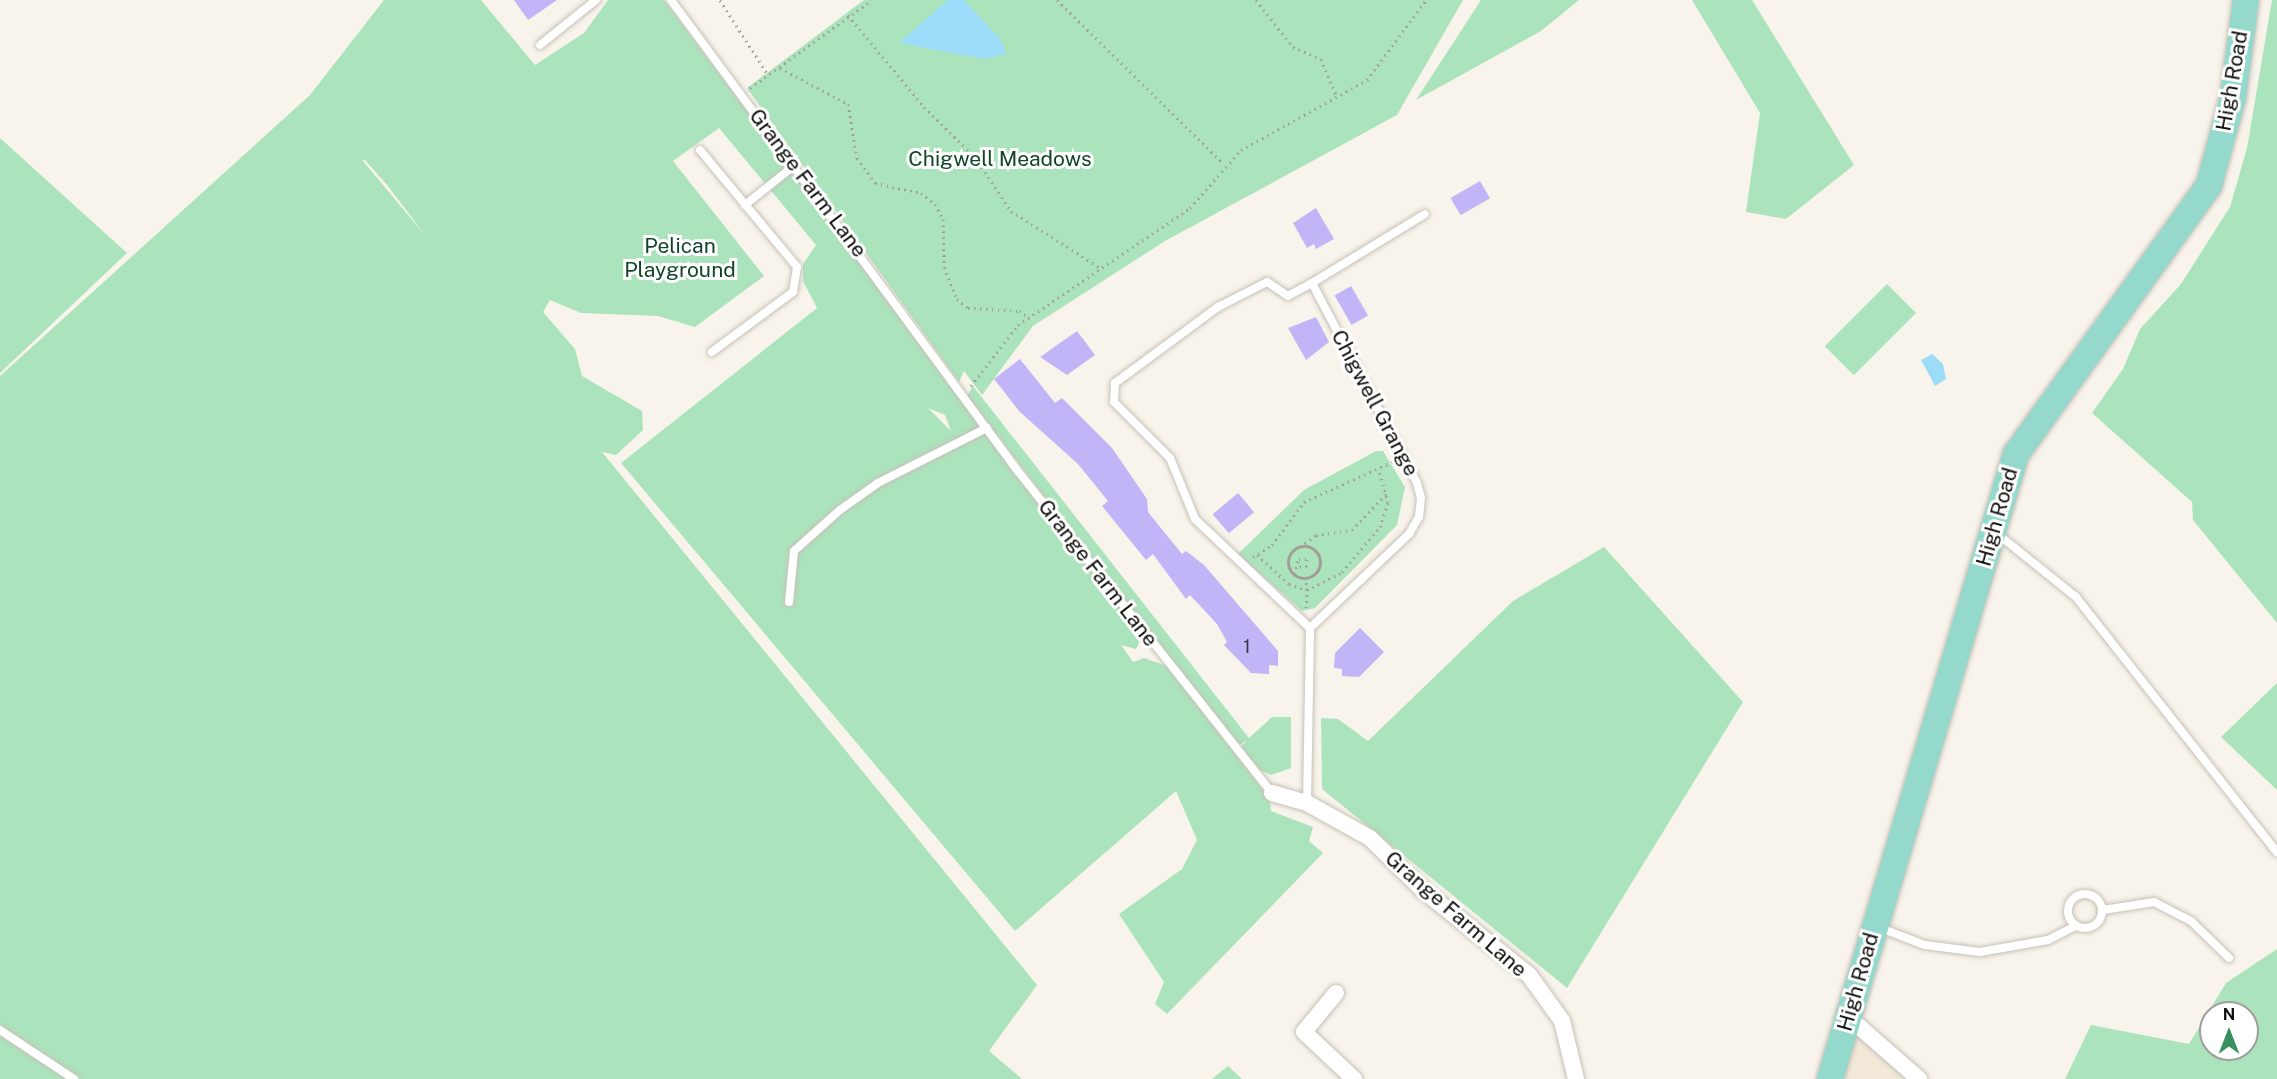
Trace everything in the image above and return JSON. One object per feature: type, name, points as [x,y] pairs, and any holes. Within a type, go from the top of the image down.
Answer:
[{"type":"main road","name":"High Road","points":[[1830,1079],[2016,454],[2035,421],[2169,247],[2209,185],[2233,97],[2246,0]]},
{"type":"street","name":"Grange Farm Lane","points":[[1272,793],[1307,804],[1370,838],[1424,891],[1529,975],[1562,1022],[1576,1079]]},
{"type":"street","points":[[1336,993],[1304,1032],[1354,1079]]},
{"type":"street","points":[[1847,1016],[1919,1079]]},
{"type":"lane","points":[[540,45],[596,0]]},
{"type":"lane","name":"Grange Farm Lane","points":[[671,0],[987,428],[1272,793]]},
{"type":"lane","points":[[700,150],[797,267],[793,292],[712,352]]},
{"type":"lane","points":[[745,205],[795,165]]},
{"type":"lane","points":[[1307,804],[1310,628],[1195,519],[1170,458],[1114,402],[1115,383],[1218,307],[1267,282],[1288,296],[1425,214]]},
{"type":"lane","name":"Chigwell Grange","points":[[1310,628],[1409,534],[1419,517],[1417,483],[1312,283]]},
{"type":"lane","points":[[789,602],[794,551],[840,510],[878,483],[987,428]]},
{"type":"lane","points":[[1994,530],[2076,597],[2277,852]]},
{"type":"lane","points":[[2076,926],[2068,910],[2079,895],[2096,898],[2103,910]]},
{"type":"lane","points":[[2103,910],[2154,902],[2191,921],[2229,958]]},
{"type":"lane","points":[[1874,925],[1925,945],[1980,952],[2048,940],[2076,926],[2095,926],[2103,910]]},
{"type":"lane","points":[[0,1030],[74,1079]]},
{"type":"path","points":[[720,0],[768,75]]},
{"type":"path","points":[[742,95],[848,15],[872,0]]},
{"type":"path","points":[[1057,0],[1224,164]]},
{"type":"path","points":[[1256,0],[1293,47],[1321,58],[1337,97]]},
{"type":"path","points":[[964,396],[1028,317],[1099,267],[1190,208],[1224,164],[1376,72],[1426,0]]},
{"type":"path","points":[[848,15],[924,107],[975,157],[1011,211],[1099,267]]},
{"type":"path","points":[[780,68],[848,104],[857,158],[874,183],[921,193],[935,204],[943,219],[944,267],[957,299],[968,308],[1019,311],[1028,317]]},
{"type":"path","points":[[1242,565],[1272,545],[1304,502],[1403,456]]},
{"type":"path","points":[[1257,555],[1289,584],[1307,590],[1342,572],[1364,550],[1380,527],[1387,493],[1379,469]]},
{"type":"path","points":[[1300,547],[1314,550],[1319,559],[1315,573],[1306,578],[1294,574],[1288,562],[1291,552],[1316,535],[1352,530],[1387,493]]},
{"type":"path","points":[[1307,566],[1307,559],[1314,550]]},
{"type":"path","points":[[1291,552],[1299,559],[1307,559]]},
{"type":"path","points":[[1294,574],[1299,567],[1299,559]]},
{"type":"path","points":[[1299,567],[1307,566],[1315,573]]},
{"type":"path","points":[[1306,578],[1306,610]]},
{"type":"shaded area","points":[[1857,1029],[1912,1079],[1842,1079]]},
{"type":"green space","name":"Pelican Playground","points":[[384,0],[481,0],[535,65],[584,33],[608,0],[664,0],[1142,637],[1136,649],[1121,645],[1133,662],[1144,658],[1167,666],[1270,799],[1271,811],[1313,827],[1309,841],[1323,853],[1167,1014],[1155,1004],[1164,982],[1119,914],[1182,869],[1197,840],[1176,791],[1015,931],[621,463],[817,308],[803,281],[803,264],[816,245],[719,128],[673,161],[764,276],[695,327],[658,316],[581,313],[550,300],[543,312],[575,349],[582,376],[642,411],[643,430],[616,455],[602,452],[1037,985],[989,1051],[1022,1079],[0,1079],[0,376],[310,95]],"holes":[[[364,159],[388,186],[424,234],[363,161]],[[928,408],[945,415],[951,431]]]},
{"type":"green space","name":"Chigwell Meadows","points":[[864,0],[1463,0],[1397,115],[1165,241],[1033,326],[982,395],[964,371],[959,382],[747,88]]},
{"type":"green space","points":[[1481,0],[1579,0],[1541,31],[1416,100]]},
{"type":"green space","points":[[1692,0],[1752,0],[1854,165],[1786,219],[1746,212],[1760,113]]},
{"type":"green space","points":[[2272,0],[2277,0],[2277,623],[2193,520],[2192,502],[2092,413],[2123,369],[2140,329],[2181,284],[2230,207],[2247,148]]},
{"type":"green space","points":[[0,138],[127,253],[0,373]]},
{"type":"green space","points":[[1887,284],[1916,313],[1854,375],[1825,346]]},
{"type":"green space","points":[[973,386],[1249,738],[1272,717],[1291,717],[1291,768],[1271,775],[1255,768],[1239,749],[1247,740],[1237,747],[967,396]]},
{"type":"green space","points":[[1376,451],[1383,451],[1405,487],[1397,525],[1315,608],[1302,611],[1238,554],[1304,490]]},
{"type":"green space","points":[[1604,547],[1743,702],[1567,988],[1322,789],[1321,718],[1338,719],[1368,741],[1513,601]]},
{"type":"green space","points":[[2277,683],[2277,790],[2221,737]]},
{"type":"green space","points":[[2277,949],[2277,1079],[2065,1079],[2091,1025],[2189,1044],[2199,1028],[2199,1061],[2259,1061],[2259,1001],[2215,1001],[2226,983]]},
{"type":"green space","points":[[1228,1066],[1242,1079],[1212,1079]]},
{"type":"water","points":[[948,0],[964,0],[1001,40],[1006,54],[984,59],[899,43]]},
{"type":"water","points":[[1932,354],[1943,364],[1946,379],[1935,386],[1921,360]]},
{"type":"building","points":[[514,0],[557,0],[528,20]]},
{"type":"building","points":[[1480,181],[1490,198],[1461,215],[1451,198]]},
{"type":"building","points":[[1316,208],[1334,239],[1316,249],[1314,244],[1307,248],[1293,223]]},
{"type":"building","points":[[1351,286],[1368,315],[1352,325],[1335,296]]},
{"type":"building","points":[[1316,317],[1329,342],[1306,360],[1288,328]]},
{"type":"building","points":[[1077,331],[1095,355],[1067,375],[1040,357]]},
{"type":"building","points":[[1020,359],[1055,403],[1062,398],[1112,448],[1147,499],[1148,512],[1182,554],[1186,551],[1204,565],[1278,651],[1278,666],[1269,665],[1269,674],[1251,673],[1224,645],[1227,642],[1217,624],[1190,595],[1186,599],[1153,554],[1146,560],[1102,506],[1108,501],[1078,464],[1020,412],[994,379]]},
{"type":"building","points":[[1238,493],[1254,512],[1229,533],[1213,514]]},
{"type":"building","points":[[1360,628],[1384,652],[1359,677],[1342,676],[1342,669],[1334,668],[1335,653]]}]
